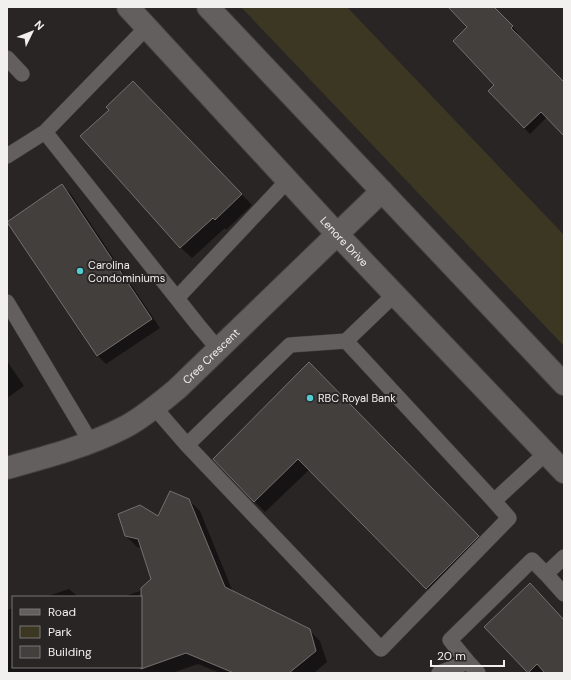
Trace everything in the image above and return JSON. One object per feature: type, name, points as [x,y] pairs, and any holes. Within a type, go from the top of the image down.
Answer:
[{"type":"main road","name":"Lenore Drive","points":[[128,7],[337,234],[564,472]]},
{"type":"main road","points":[[208,7],[564,384]]},
{"type":"main road","name":"Cree Crescent","points":[[7,468],[54,456],[126,426],[154,407],[177,389],[382,191]]},
{"type":"lane","points":[[7,156],[45,132],[146,27]]},
{"type":"lane","points":[[7,58],[22,74]]},
{"type":"lane","points":[[45,132],[218,349]]},
{"type":"lane","points":[[177,298],[288,180]]},
{"type":"lane","points":[[187,445],[290,344],[346,341],[395,294]]},
{"type":"lane","points":[[7,302],[90,441]]},
{"type":"lane","points":[[154,407],[187,445],[381,649],[508,518],[346,341]]},
{"type":"lane","points":[[494,502],[546,453]]},
{"type":"lane","points":[[546,574],[564,557]]},
{"type":"lane","points":[[478,673],[450,640],[532,560],[564,594]]},
{"type":"lane","points":[[439,673],[468,662]]},
{"type":"green space","points":[[241,7],[347,7],[564,235],[564,346]]},
{"type":"building","points":[[448,7],[494,7],[513,26],[511,28],[564,82],[564,136],[541,112],[524,128],[488,91],[494,85],[453,41],[467,27]]},
{"type":"building","points":[[133,81],[242,194],[215,220],[213,218],[180,248],[80,136],[109,110],[106,107]]},
{"type":"building","name":"Carolina Condominiums","points":[[62,184],[152,319],[97,356],[7,222]]},
{"type":"building","points":[[309,362],[479,536],[426,589],[298,459],[254,502],[213,459]]},
{"type":"building","points":[[170,491],[189,499],[225,587],[310,629],[316,651],[289,673],[234,673],[186,653],[141,669],[141,588],[151,579],[138,539],[125,536],[118,514],[140,505],[158,516]]},
{"type":"building","points":[[530,583],[564,620],[564,673],[545,673],[537,664],[528,673],[484,627]]},
{"type":"place","name":"Carolina Condominiums","points":[[80,271]]},
{"type":"place","name":"RBC Royal Bank","points":[[310,398]]}]
